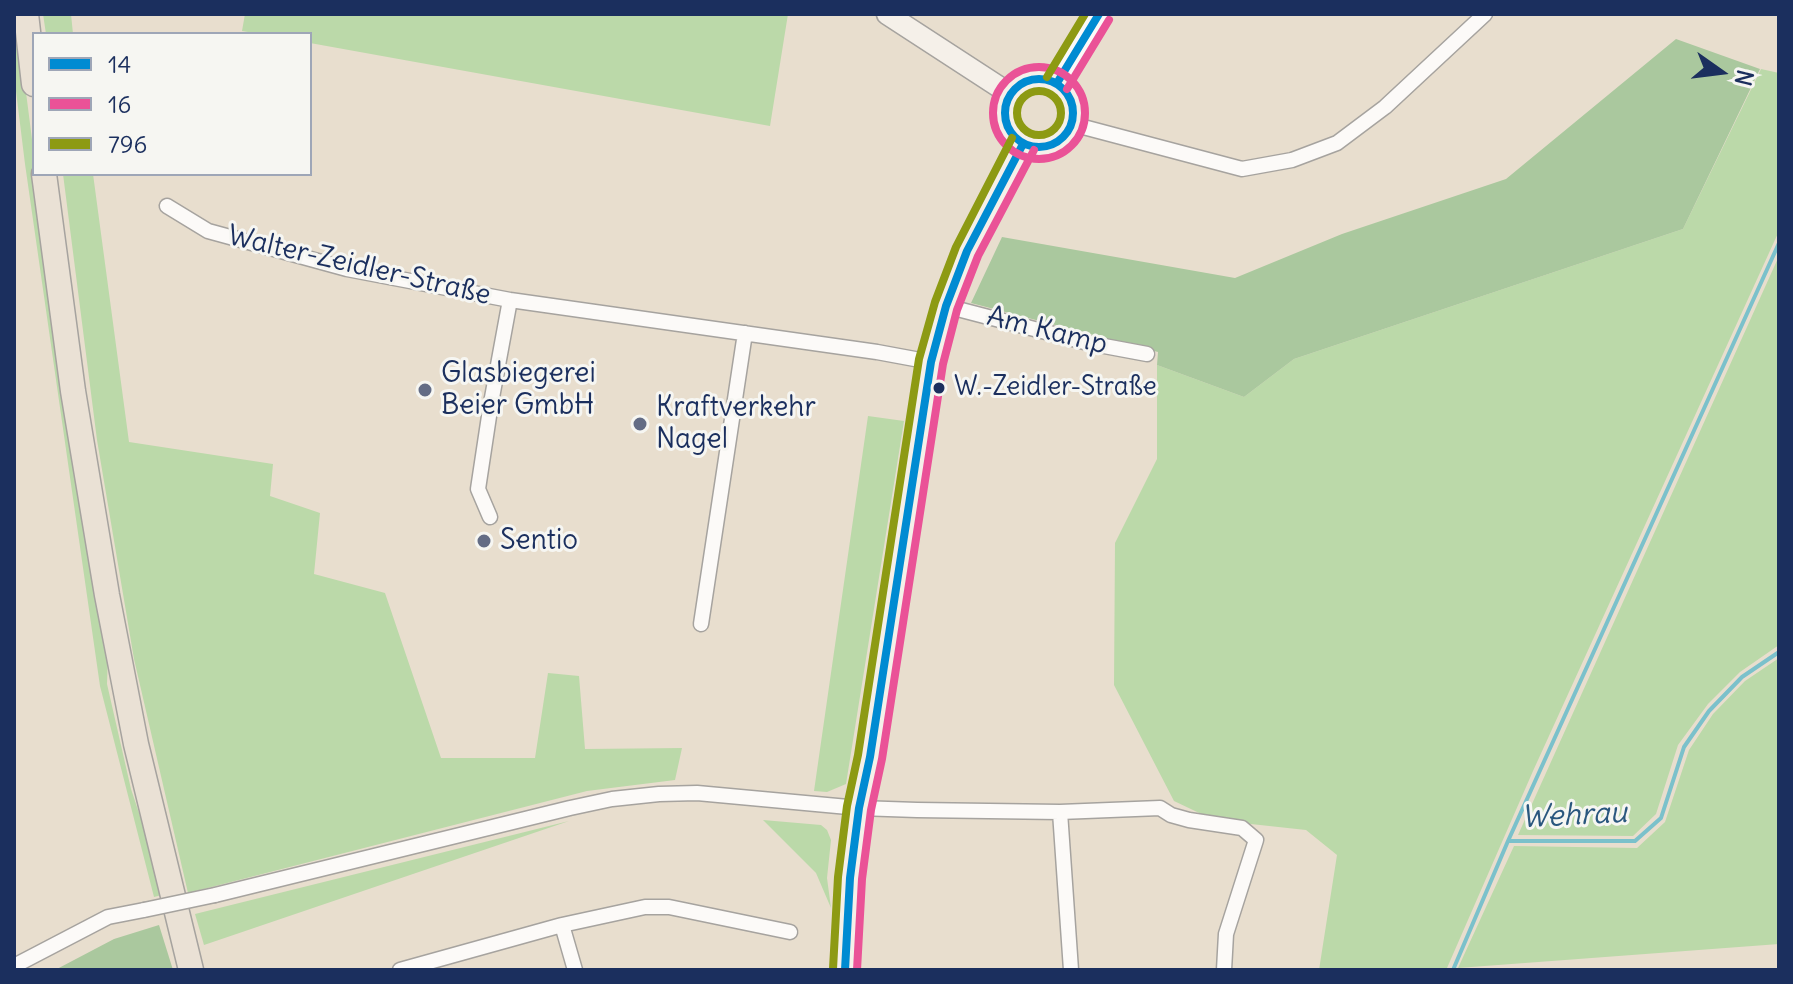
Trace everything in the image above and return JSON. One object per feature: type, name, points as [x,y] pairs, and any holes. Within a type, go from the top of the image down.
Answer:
[{"type":"highway","points":[[26,14],[32,66]]},
{"type":"highway","points":[[44,176],[73,391],[107,595],[140,759],[191,970]]},
{"type":"main road","points":[[887,14],[1010,94]]},
{"type":"main road","points":[[1039,78],[1057,83],[1067,92],[1073,104],[1072,124],[1057,143],[1034,147],[1023,144],[1008,127],[1006,104],[1010,94],[1026,81],[1039,78]]},
{"type":"main road","name":"Am Kamp","points":[[845,970],[850,878],[859,808],[870,757],[931,362],[946,306],[967,251],[1023,144]]},
{"type":"street","points":[[1057,83],[1099,14]]},
{"type":"street","points":[[1072,124],[1242,169],[1292,160],[1337,143],[1385,107],[1485,14]]},
{"type":"street","name":"Walter-Zeidler-Straße","points":[[167,206],[208,231],[347,269],[510,300],[931,362]]},
{"type":"street","name":"Walter-Zeidler-Straße","points":[[490,517],[478,489],[510,300]]},
{"type":"street","name":"Am Kamp","points":[[946,306],[1088,343],[1147,354]]},
{"type":"street","points":[[701,624],[745,333]]},
{"type":"street","points":[[14,966],[108,917],[215,895],[612,799],[697,793],[859,808],[1060,812],[1160,808],[1189,820],[1242,828],[1256,840],[1226,934],[1224,970]]},
{"type":"street","points":[[1060,812],[1071,970]]},
{"type":"street","points":[[400,970],[562,925],[645,907],[669,907],[790,932]]},
{"type":"street","points":[[562,925],[575,970]]},
{"type":"green space","points":[[16,14],[32,139],[32,176],[108,653],[107,684],[131,789],[162,895],[154,897],[100,686],[14,75]]},
{"type":"green space","points":[[43,14],[71,14],[73,32],[46,32]]},
{"type":"green space","points":[[245,14],[788,14],[770,126],[312,43],[312,32],[242,31]]},
{"type":"green space","points":[[1676,39],[1760,69],[1683,229],[1294,359],[1244,397],[1157,365],[1158,352],[971,303],[1002,237],[1235,278],[1342,234],[1506,179]]},
{"type":"green space","points":[[1761,69],[1779,73],[1779,231],[1533,771],[1447,968],[1319,970],[1337,855],[1306,830],[1214,820],[1174,801],[1114,685],[1115,543],[1157,459],[1157,365],[1244,397],[1294,359],[1683,229]]},
{"type":"green space","points":[[63,176],[93,176],[129,442],[273,464],[270,496],[320,513],[314,574],[385,593],[441,758],[535,758],[548,673],[579,676],[585,749],[682,748],[675,780],[587,791],[188,893],[134,659],[97,440]]},
{"type":"green space","points":[[1779,256],[1779,645],[1740,672],[1708,704],[1678,745],[1656,814],[1633,836],[1518,835]]},
{"type":"green space","points":[[868,416],[904,421],[846,784],[827,792],[814,791]]},
{"type":"green space","points":[[1779,658],[1779,944],[1458,968],[1514,846],[1637,848],[1665,822],[1689,750],[1713,714],[1745,681]]},
{"type":"green space","points":[[763,820],[821,825],[827,830],[831,840],[827,878],[831,908],[816,873]]},
{"type":"green space","points":[[569,821],[204,945],[195,914]]},
{"type":"green space","points":[[159,925],[173,970],[55,970],[114,939]]},
{"type":"waterway","points":[[1508,841],[1779,243]]},
{"type":"waterway","name":"Wehrau","points":[[1453,970],[1508,841],[1635,841],[1661,818],[1684,747],[1709,711],[1742,677],[1779,652]]},
{"type":"transit line","name":"796","points":[[1047,77],[1085,14]]},
{"type":"transit line","name":"14","points":[[1057,83],[1099,14]]},
{"type":"transit line","name":"16","points":[[1067,89],[1109,20]]},
{"type":"transit line","name":"16","points":[[1039,67],[1057,70],[1072,80],[1082,95],[1085,113],[1082,131],[1072,146],[1057,156],[1039,159],[1021,156],[1006,146],[996,131],[993,113],[996,95],[1006,80],[1021,70],[1039,67]]},
{"type":"transit line","name":"14","points":[[1046,79],[1067,94],[1073,113],[1071,126],[1063,137],[1046,147],[1032,147],[1015,137],[1007,126],[1005,106],[1015,89],[1026,81],[1046,79]]},
{"type":"transit line","name":"796","points":[[1039,91],[1055,97],[1061,113],[1055,129],[1039,135],[1023,129],[1017,113],[1023,97],[1039,91]]},
{"type":"transit line","name":"796","points":[[833,969],[838,877],[847,806],[858,755],[919,359],[935,302],[956,247],[1012,138]]},
{"type":"transit line","name":"14","points":[[845,970],[850,878],[859,808],[870,757],[931,362],[946,306],[967,251],[1023,144]]},
{"type":"transit line","name":"16","points":[[857,970],[862,879],[871,810],[882,759],[943,364],[957,310],[978,256],[1034,150]]},
{"type":"place","name":"W.-Zeidler-Straße","points":[[939,388]]},
{"type":"place","name":"Glasbiegerei Beier GmbH","points":[[425,390]]},
{"type":"place","name":"Kraftverkehr Nagel","points":[[640,424]]},
{"type":"place","name":"Sentio","points":[[484,541]]}]
